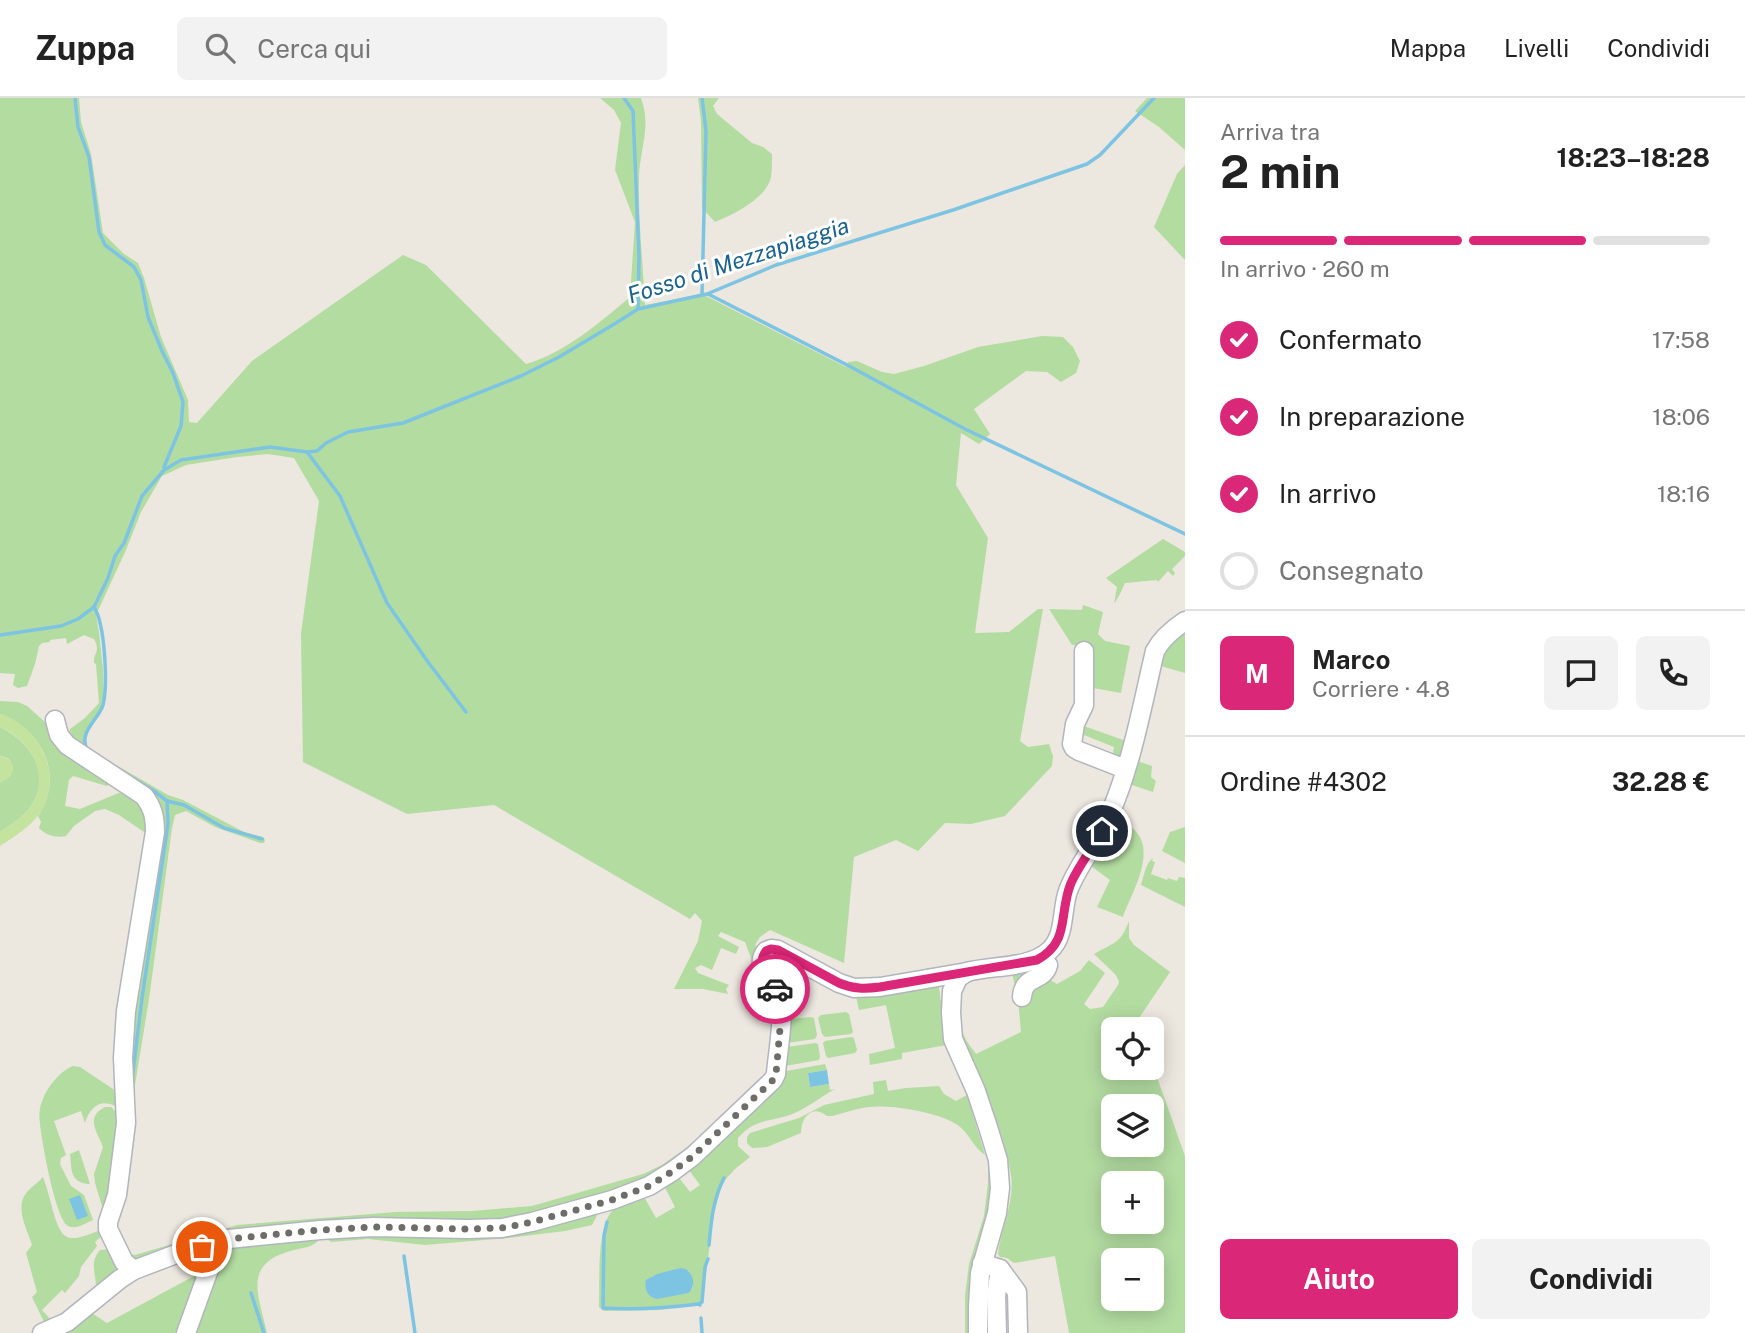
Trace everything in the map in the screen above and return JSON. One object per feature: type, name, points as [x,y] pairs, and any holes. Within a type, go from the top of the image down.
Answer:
[{"type":"street","points":[[42,1333],[66,1322],[134,1270],[184,1251],[229,1239],[322,1238],[380,1227],[502,1228],[612,1200],[649,1186],[693,1156],[773,1080],[776,1074],[782,1006],[779,994],[762,967],[761,960],[766,951],[771,949],[778,950],[839,983],[855,988],[875,988],[1037,960],[1056,944],[1069,890],[1114,804],[1134,739],[1155,651],[1167,634],[1185,621]]},
{"type":"street","points":[[1084,651],[1084,705],[1075,724],[1072,744],[1079,751],[1125,769]]},
{"type":"street","points":[[55,720],[59,735],[67,745],[144,796],[155,817],[155,832],[126,1011],[123,1058],[126,1123],[117,1195],[108,1222],[108,1230],[124,1262],[134,1270]]},
{"type":"street","points":[[1021,997],[1026,984],[1042,975],[1048,965]]},
{"type":"street","points":[[967,972],[958,978],[952,991],[953,1039],[985,1117],[998,1160],[1000,1188],[997,1213],[978,1288],[978,1333]]},
{"type":"street","points":[[186,1333],[219,1242]]},
{"type":"street","points":[[982,1264],[1000,1269],[1017,1292],[1018,1331]]},
{"type":"street","points":[[997,1333],[996,1296],[1000,1269]]},
{"type":"green space","points":[[0,98],[79,98],[81,122],[91,154],[103,233],[124,254],[138,263],[161,337],[188,400],[189,422],[197,423],[252,361],[403,255],[426,265],[526,364],[554,353],[594,327],[630,297],[635,222],[615,170],[621,123],[614,110],[600,98],[641,98],[644,109],[645,129],[639,195],[645,305],[702,294],[846,367],[848,362],[857,361],[894,374],[978,347],[1042,336],[1063,337],[1073,347],[1080,361],[1076,373],[1061,382],[1047,372],[1026,371],[974,409],[990,434],[979,444],[961,433],[956,485],[988,538],[975,633],[1009,632],[1038,609],[1043,609],[1020,741],[1028,747],[1049,744],[1053,756],[1052,766],[1005,816],[971,824],[945,823],[918,851],[896,840],[854,857],[844,963],[770,930],[760,937],[755,945],[762,948],[757,974],[745,942],[721,932],[718,936],[739,947],[736,954],[721,948],[712,970],[701,965],[695,968],[698,973],[729,985],[726,989],[728,994],[703,989],[674,989],[698,941],[702,921],[695,913],[690,919],[494,805],[407,814],[303,762],[301,634],[319,501],[294,458],[268,454],[186,465],[162,476],[141,512],[96,615],[103,669],[104,707],[87,734],[85,744],[90,750],[168,795],[265,840],[260,843],[215,827],[186,811],[175,815],[133,1106],[129,1056],[161,817],[72,745],[70,729],[99,703],[94,663],[97,647],[94,639],[84,635],[67,644],[66,638],[42,643],[27,686],[18,688],[13,685],[15,674],[0,673]]},
{"type":"green space","points":[[698,98],[719,98],[713,106],[717,114],[752,143],[772,154],[771,177],[763,192],[740,210],[715,222],[702,208],[701,121]]},
{"type":"green space","points":[[1147,98],[1185,98],[1185,150],[1159,127],[1135,111]]},
{"type":"green space","points":[[1185,165],[1185,260],[1154,227],[1177,174]]},
{"type":"green space","points":[[1163,539],[1185,552],[1185,556],[1172,569],[1175,573],[1173,576],[1168,571],[1158,582],[1125,583],[1114,604],[1117,587],[1106,578]]},
{"type":"green space","points":[[1083,605],[1103,612],[1098,634],[1105,641],[1130,646],[1121,693],[1093,688],[1089,702],[1089,645],[1072,645],[1049,609],[1082,610]]},
{"type":"green space","points":[[1185,627],[1185,673],[1157,665],[1159,657]]},
{"type":"green space","points":[[0,701],[18,702],[27,706],[110,780],[107,786],[73,776],[69,780],[65,806],[80,809],[121,792],[131,793],[146,806],[150,836],[105,809],[95,811],[74,826],[66,836],[52,836],[39,828],[41,822],[38,816],[50,785],[45,756],[28,731],[0,714]]},
{"type":"green space","points":[[0,714],[14,720],[36,740],[44,753],[50,782],[41,811],[23,830],[0,846],[0,832],[30,808],[38,791],[39,780],[34,758],[20,740],[0,727]]},
{"type":"green space","points":[[1081,725],[1126,741],[1119,759],[1112,757],[1114,747],[1084,735],[1080,742]]},
{"type":"green space","points":[[0,727],[20,740],[28,749],[34,758],[40,780],[30,808],[0,832],[0,782],[13,769],[9,760],[0,756]]},
{"type":"green space","points":[[0,756],[10,761],[13,769],[10,777],[0,782]]},
{"type":"green space","points":[[1132,759],[1152,766],[1151,777],[1156,781],[1153,792],[1129,784]]},
{"type":"green space","points":[[1117,820],[1132,828],[1140,837],[1143,847],[1141,871],[1123,917],[1097,907],[1110,880],[1091,866],[1083,875]]},
{"type":"green space","points":[[1185,827],[1185,863],[1162,851],[1170,832]]},
{"type":"green space","points":[[1153,858],[1152,861],[1155,862],[1151,874],[1167,880],[1185,878],[1185,907],[1141,885],[1146,867]]},
{"type":"green space","points":[[1129,921],[1129,938],[1134,945],[1170,972],[1140,1017],[1101,1017],[1101,1080],[1158,1080],[1163,1094],[1101,1094],[1101,1157],[1164,1157],[1164,1097],[1185,1156],[1185,1333],[1069,1333],[1055,1256],[1014,1263],[1000,1257],[998,1254],[1011,1195],[1011,1175],[994,1113],[961,1046],[959,1036],[957,992],[962,984],[979,975],[1039,966],[1057,984],[1080,971],[1089,960],[1105,973],[1084,1004],[1090,1009],[1103,1007],[1119,981],[1094,954],[1123,935]],"holes":[[[1012,973],[1021,1032],[976,1054],[962,1031],[960,991],[976,979]]]},
{"type":"green space","points":[[769,962],[787,971],[792,962],[829,980],[783,974],[782,982],[776,981]]},
{"type":"green space","points":[[938,981],[947,1045],[902,1053],[902,1059],[870,1065],[869,1054],[895,1048],[886,1005],[859,1010],[856,996]]},
{"type":"green space","points":[[846,1012],[849,1014],[853,1032],[825,1037],[818,1018],[821,1015]]},
{"type":"green space","points":[[814,1018],[817,1035],[815,1039],[787,1043],[789,1019]]},
{"type":"green space","points":[[854,1038],[857,1050],[855,1053],[828,1058],[826,1056],[823,1043],[825,1041]]},
{"type":"green space","points":[[818,1044],[819,1060],[785,1066],[787,1047]]},
{"type":"green space","points":[[825,1064],[827,1070],[808,1073],[810,1087],[829,1084],[830,1090],[835,1089],[797,1112],[752,1126],[738,1138],[738,1146],[750,1157],[735,1169],[721,1188],[714,1213],[702,1304],[660,1310],[604,1311],[599,1307],[601,1242],[613,1210],[643,1195],[656,1218],[675,1207],[663,1184],[676,1174],[690,1192],[700,1185],[686,1166],[781,1072]],"holes":[[[680,1268],[693,1287],[689,1293],[667,1296],[651,1277]]]},
{"type":"green space","points":[[73,1066],[80,1067],[122,1095],[121,1110],[104,1103],[91,1111],[85,1123],[81,1111],[54,1121],[66,1155],[61,1158],[60,1164],[71,1186],[84,1195],[93,1220],[74,1227],[63,1221],[54,1195],[39,1115],[50,1086]]},
{"type":"green space","points":[[886,1080],[888,1091],[939,1086],[944,1094],[956,1101],[967,1095],[985,1155],[959,1126],[951,1121],[916,1110],[879,1106],[832,1116],[813,1112],[803,1121],[801,1133],[767,1147],[752,1148],[747,1143],[750,1133],[799,1118],[824,1105],[874,1094],[873,1082]]},
{"type":"green space","points":[[105,1107],[111,1107],[123,1119],[105,1216],[95,1183],[94,1174],[103,1147],[94,1120],[95,1115]]},
{"type":"green space","points":[[727,1119],[648,1182],[515,1223],[376,1222],[131,1263],[115,1227],[130,1254],[135,1255],[237,1225],[396,1212],[472,1211],[532,1206],[643,1174],[662,1165]]},
{"type":"green space","points":[[79,1150],[90,1184],[78,1181],[73,1174],[70,1154]]},
{"type":"green space","points":[[988,1165],[991,1191],[987,1217],[970,1275],[970,1333],[965,1333],[965,1296],[969,1264],[984,1216]]},
{"type":"green space","points":[[43,1177],[56,1221],[63,1234],[73,1238],[98,1231],[104,1234],[95,1242],[97,1246],[81,1267],[75,1281],[65,1293],[62,1290],[42,1310],[52,1321],[59,1314],[62,1318],[96,1287],[94,1264],[100,1250],[111,1249],[123,1272],[71,1314],[47,1328],[32,1297],[37,1292],[26,1253],[32,1245],[22,1211],[23,1198]]},
{"type":"green space","points":[[602,1206],[592,1225],[508,1238],[425,1245],[368,1239],[331,1242],[325,1238],[432,1232]]},
{"type":"green space","points":[[318,1237],[319,1240],[311,1246],[278,1256],[260,1271],[258,1293],[267,1333],[190,1333],[225,1246]]},
{"type":"green space","points":[[206,1252],[183,1333],[54,1333],[87,1310],[107,1323],[194,1276],[194,1260],[187,1254]]},
{"type":"water","points":[[827,1070],[829,1084],[810,1087],[808,1073]]},
{"type":"water","points":[[80,1195],[88,1216],[77,1220],[69,1199]]},
{"type":"water","points":[[680,1268],[691,1274],[693,1286],[689,1293],[657,1299],[649,1294],[646,1280]]},
{"type":"waterway","points":[[75,98],[78,127],[89,157],[99,232],[105,245],[134,267],[141,280],[148,317],[183,402],[181,426],[164,467]]},
{"type":"waterway","points":[[624,98],[633,111],[639,256],[638,309]]},
{"type":"waterway","points":[[702,98],[706,131],[702,295]]},
{"type":"waterway","name":"Fosso di Mezzapiaggia","points":[[0,635],[61,626],[78,619],[94,607],[115,556],[124,543],[142,496],[164,470],[181,460],[270,447],[317,451],[326,443],[348,432],[403,423],[521,376],[559,357],[638,309],[707,294],[776,265],[953,210],[1087,164],[1100,155],[1154,98]]},
{"type":"waterway","points":[[708,294],[965,429],[1185,534]]},
{"type":"waterway","points":[[307,452],[340,496],[387,603],[466,712]]},
{"type":"waterway","points":[[87,749],[85,737],[103,705],[105,683],[103,640],[94,607]]},
{"type":"waterway","points":[[132,1080],[168,824],[167,801],[134,779]]},
{"type":"waterway","points":[[167,801],[184,805],[224,828],[262,839]]},
{"type":"waterway","points":[[709,1245],[715,1202],[724,1178]]},
{"type":"waterway","points":[[607,1222],[604,1236],[603,1308],[639,1309],[700,1305]]},
{"type":"waterway","points":[[404,1256],[415,1333]]},
{"type":"waterway","points":[[699,1304],[702,1302],[708,1259]]},
{"type":"waterway","points":[[251,1293],[264,1333]]},
{"type":"waterway","points":[[701,1318],[702,1333]]},
{"type":"way so far","points":[[202,1247],[229,1239],[320,1230],[373,1227],[502,1228],[612,1200],[649,1186],[693,1156],[773,1080],[776,1074],[782,1006],[775,989]]},
{"type":"route","points":[[775,989],[762,967],[761,960],[762,955],[771,949],[778,950],[848,987],[862,989],[1037,960],[1058,941],[1070,886],[1102,831]]}]
